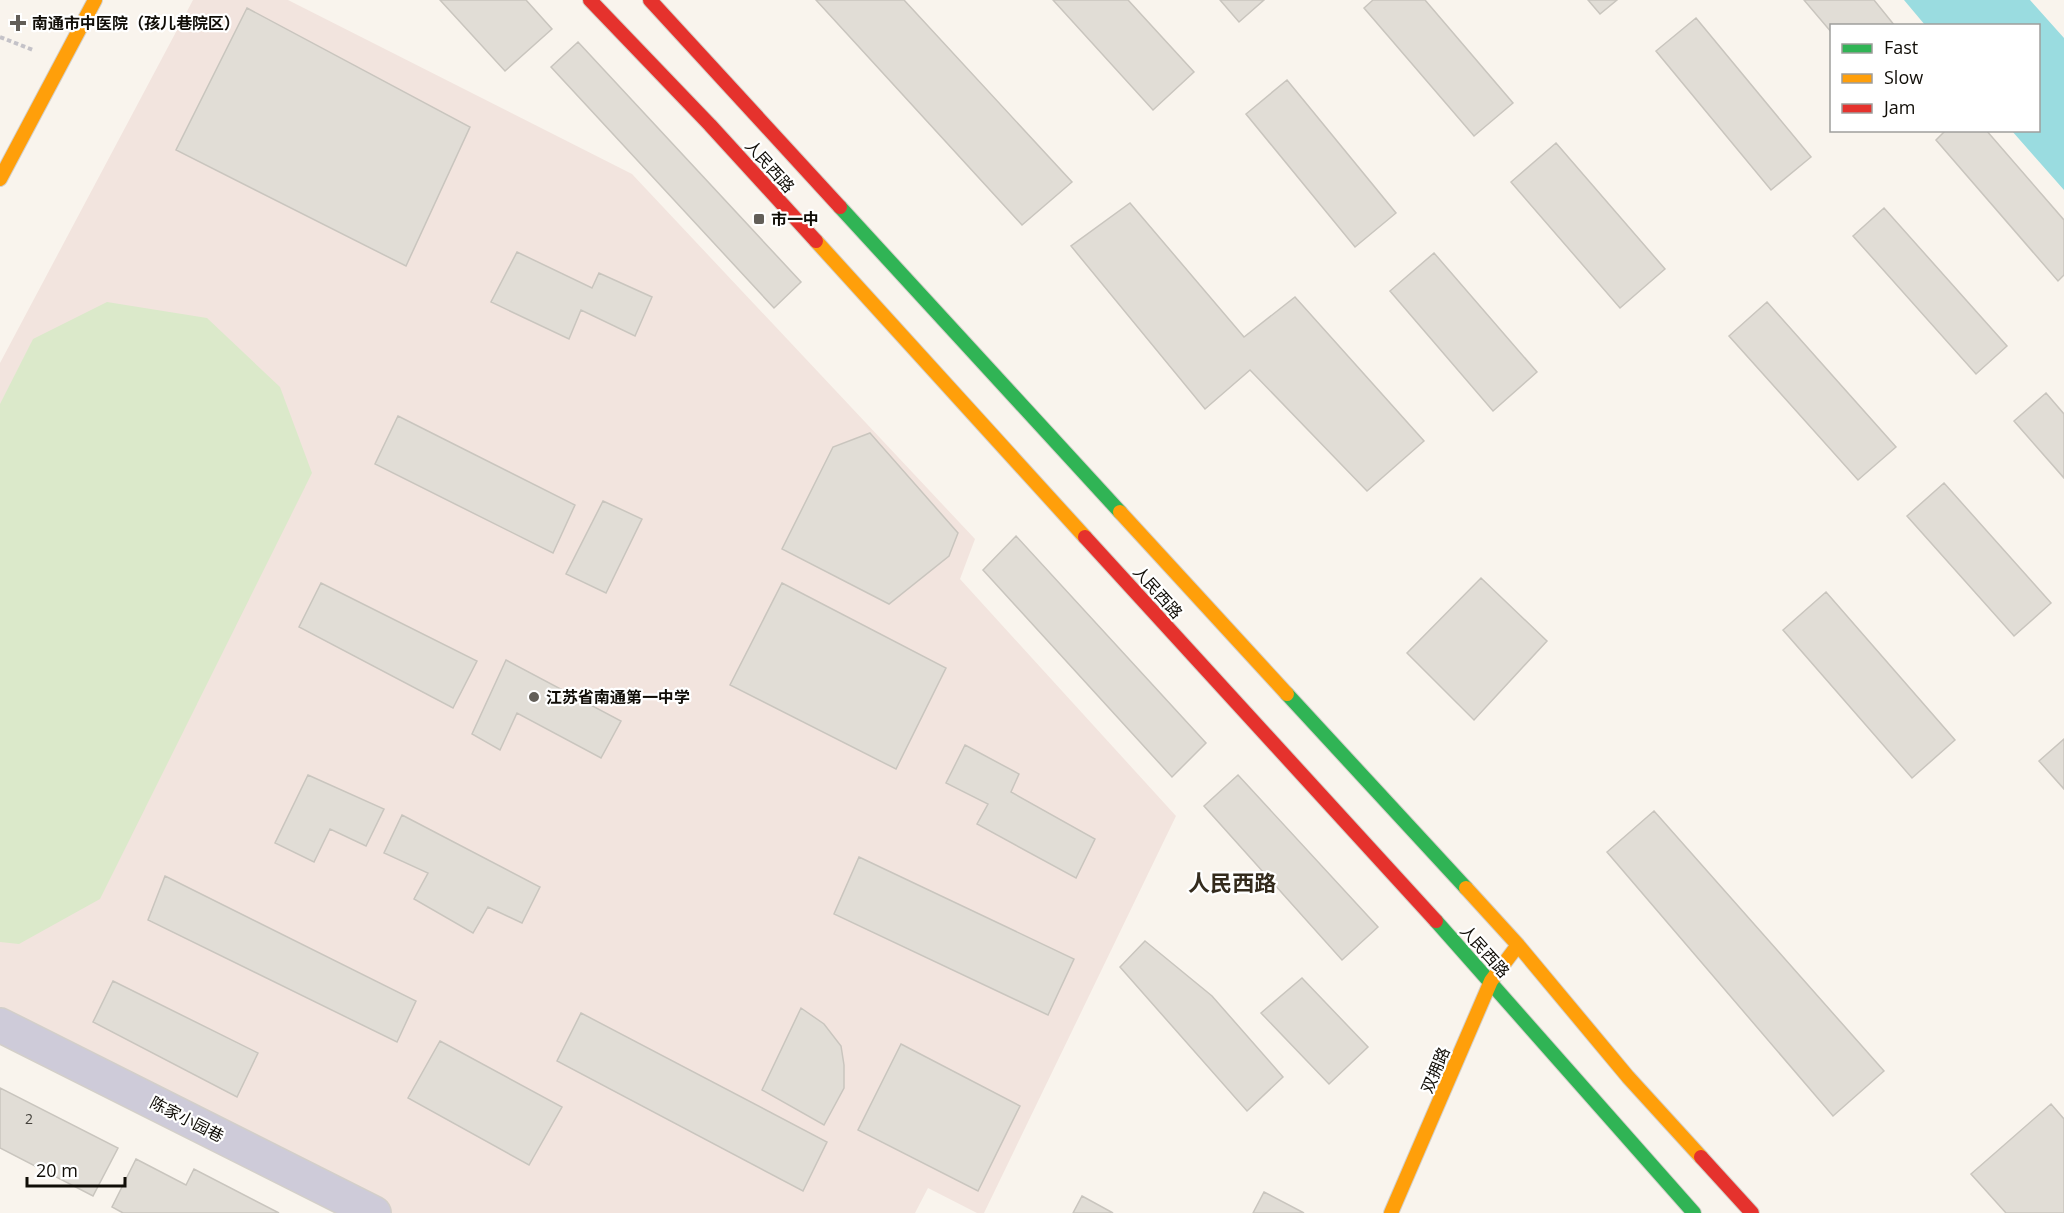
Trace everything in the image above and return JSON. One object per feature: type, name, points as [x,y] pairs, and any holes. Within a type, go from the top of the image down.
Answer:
[{"type":"main road","points":[[0,179],[95,0]]},
{"type":"main road","name":"人民西路","points":[[590,0],[710,125],[1491,981],[1694,1213]]},
{"type":"main road","name":"人民西路","points":[[650,0],[1518,945],[1628,1077],[1752,1213]]},
{"type":"main road","name":"双拥路","points":[[1391,1213],[1491,981],[1518,945]]},
{"type":"street","name":"陈家小园巷","points":[[0,1025],[374,1213]]},
{"type":"shaded area","name":"江苏省南通第一中学","points":[[193,0],[288,0],[632,174],[975,539],[960,579],[1176,816],[984,1213],[977,1213],[928,1188],[915,1213],[360,1213],[0,1025],[0,363]]},
{"type":"green space","points":[[107,302],[207,318],[280,387],[312,473],[100,899],[19,944],[0,942],[0,404],[33,339]]},
{"type":"water","points":[[1904,0],[2030,0],[2064,38],[2064,190],[2013,132],[2040,132],[2040,24],[1924,24]]},
{"type":"building","points":[[440,0],[526,0],[552,29],[505,71]]},
{"type":"building","points":[[816,0],[904,0],[1072,182],[1022,225]]},
{"type":"building","points":[[1053,0],[1128,0],[1194,72],[1153,110]]},
{"type":"building","points":[[1220,0],[1264,0],[1239,22]]},
{"type":"building","points":[[1373,0],[1425,0],[1513,103],[1474,136],[1364,8]]},
{"type":"building","points":[[1588,0],[1617,0],[1600,14]]},
{"type":"building","points":[[1804,0],[1874,0],[1893,24],[1830,24],[1830,31]]},
{"type":"building","points":[[247,8],[470,127],[406,266],[176,150]]},
{"type":"building","points":[[1696,18],[1811,157],[1771,190],[1656,51]]},
{"type":"building","points":[[578,42],[801,282],[774,308],[551,67]]},
{"type":"building","points":[[1287,80],[1396,213],[1355,247],[1246,114]]},
{"type":"building","points":[[1944,132],[1988,132],[2064,220],[2064,275],[2058,281],[1936,140]]},
{"type":"building","points":[[1556,143],[1665,269],[1620,308],[1511,182]]},
{"type":"building","points":[[1130,203],[1244,337],[1295,297],[1424,441],[1367,491],[1250,370],[1205,409],[1071,246]]},
{"type":"building","points":[[1884,208],[2007,346],[1976,374],[1853,236]]},
{"type":"building","points":[[517,252],[592,288],[599,273],[652,297],[635,336],[581,310],[569,339],[491,302]]},
{"type":"building","points":[[1434,253],[1537,372],[1493,411],[1390,291]]},
{"type":"building","points":[[1767,302],[1896,447],[1858,480],[1729,336]]},
{"type":"building","points":[[2046,393],[2064,414],[2064,478],[2014,421]]},
{"type":"building","points":[[398,416],[575,505],[553,553],[375,464]]},
{"type":"building","points":[[870,433],[958,533],[949,556],[889,604],[782,549],[833,447]]},
{"type":"building","points":[[1944,483],[2051,603],[2014,636],[1907,516]]},
{"type":"building","points":[[603,501],[642,519],[606,593],[566,574]]},
{"type":"building","points":[[1016,536],[1206,743],[1172,777],[983,570]]},
{"type":"building","points":[[1481,578],[1547,641],[1474,720],[1407,653]]},
{"type":"building","points":[[321,583],[477,661],[453,708],[299,627]]},
{"type":"building","points":[[782,583],[946,668],[896,769],[730,685]]},
{"type":"building","points":[[1826,592],[1955,740],[1912,778],[1783,630]]},
{"type":"building","points":[[506,660],[621,721],[601,758],[517,713],[500,750],[472,734]]},
{"type":"building","points":[[2064,739],[2064,789],[2039,761]]},
{"type":"building","points":[[965,745],[1019,774],[1011,792],[1095,839],[1076,878],[977,824],[988,804],[946,783]]},
{"type":"building","points":[[308,775],[384,809],[366,846],[330,829],[314,862],[275,843]]},
{"type":"building","points":[[1238,775],[1378,927],[1342,960],[1204,806]]},
{"type":"building","points":[[1654,811],[1884,1071],[1833,1116],[1607,852]]},
{"type":"building","points":[[402,815],[540,887],[522,923],[488,907],[473,933],[414,899],[428,873],[384,853]]},
{"type":"building","points":[[859,857],[1074,959],[1048,1015],[834,914]]},
{"type":"building","points":[[165,876],[416,1001],[397,1042],[148,920]]},
{"type":"building","points":[[1145,941],[1212,996],[1283,1077],[1247,1111],[1120,967]]},
{"type":"building","points":[[1302,978],[1368,1047],[1329,1084],[1261,1013]]},
{"type":"building","points":[[113,981],[258,1053],[237,1097],[93,1022]]},
{"type":"building","points":[[801,1008],[824,1024],[841,1046],[844,1088],[824,1125],[762,1090]]},
{"type":"building","points":[[581,1013],[827,1142],[803,1191],[557,1061]]},
{"type":"building","points":[[440,1041],[562,1107],[529,1165],[408,1098]]},
{"type":"building","points":[[901,1044],[1020,1106],[978,1191],[858,1130]]},
{"type":"building","points":[[0,1088],[118,1148],[93,1196],[0,1148]]},
{"type":"building","points":[[2051,1104],[2064,1119],[2064,1213],[2006,1213],[1971,1174]]},
{"type":"building","points":[[136,1159],[186,1185],[194,1169],[279,1213],[123,1213],[112,1207]]},
{"type":"building","points":[[1264,1192],[1304,1213],[1253,1213]]},
{"type":"building","points":[[1082,1196],[1113,1213],[1073,1213]]},
{"type":"traffic: fast","points":[[840,207],[1120,512]]},
{"type":"traffic: fast","points":[[1287,694],[1466,888]]},
{"type":"traffic: fast","points":[[1436,921],[1694,1213]]},
{"type":"traffic: slow","points":[[0,179],[95,0]]},
{"type":"traffic: slow","points":[[816,241],[1085,537]]},
{"type":"traffic: slow","points":[[1120,512],[1287,694]]},
{"type":"traffic: slow","points":[[1466,888],[1518,945],[1628,1077],[1701,1157]]},
{"type":"traffic: slow","points":[[1391,1213],[1491,981],[1518,945]]},
{"type":"traffic: jam","points":[[590,0],[710,125],[816,241]]},
{"type":"traffic: jam","points":[[650,0],[840,207]]},
{"type":"traffic: jam","points":[[1085,537],[1436,921]]},
{"type":"traffic: jam","points":[[1701,1157],[1752,1213]]},
{"type":"place","name":"南通市中医院（孩儿巷院区）","points":[[18,23]]},
{"type":"place","name":"市一中","points":[[759,219]]},
{"type":"place","name":"江苏省南通第一中学","points":[[534,697]]},
{"type":"district","name":"人民西路","points":[[1232,882]]}]
